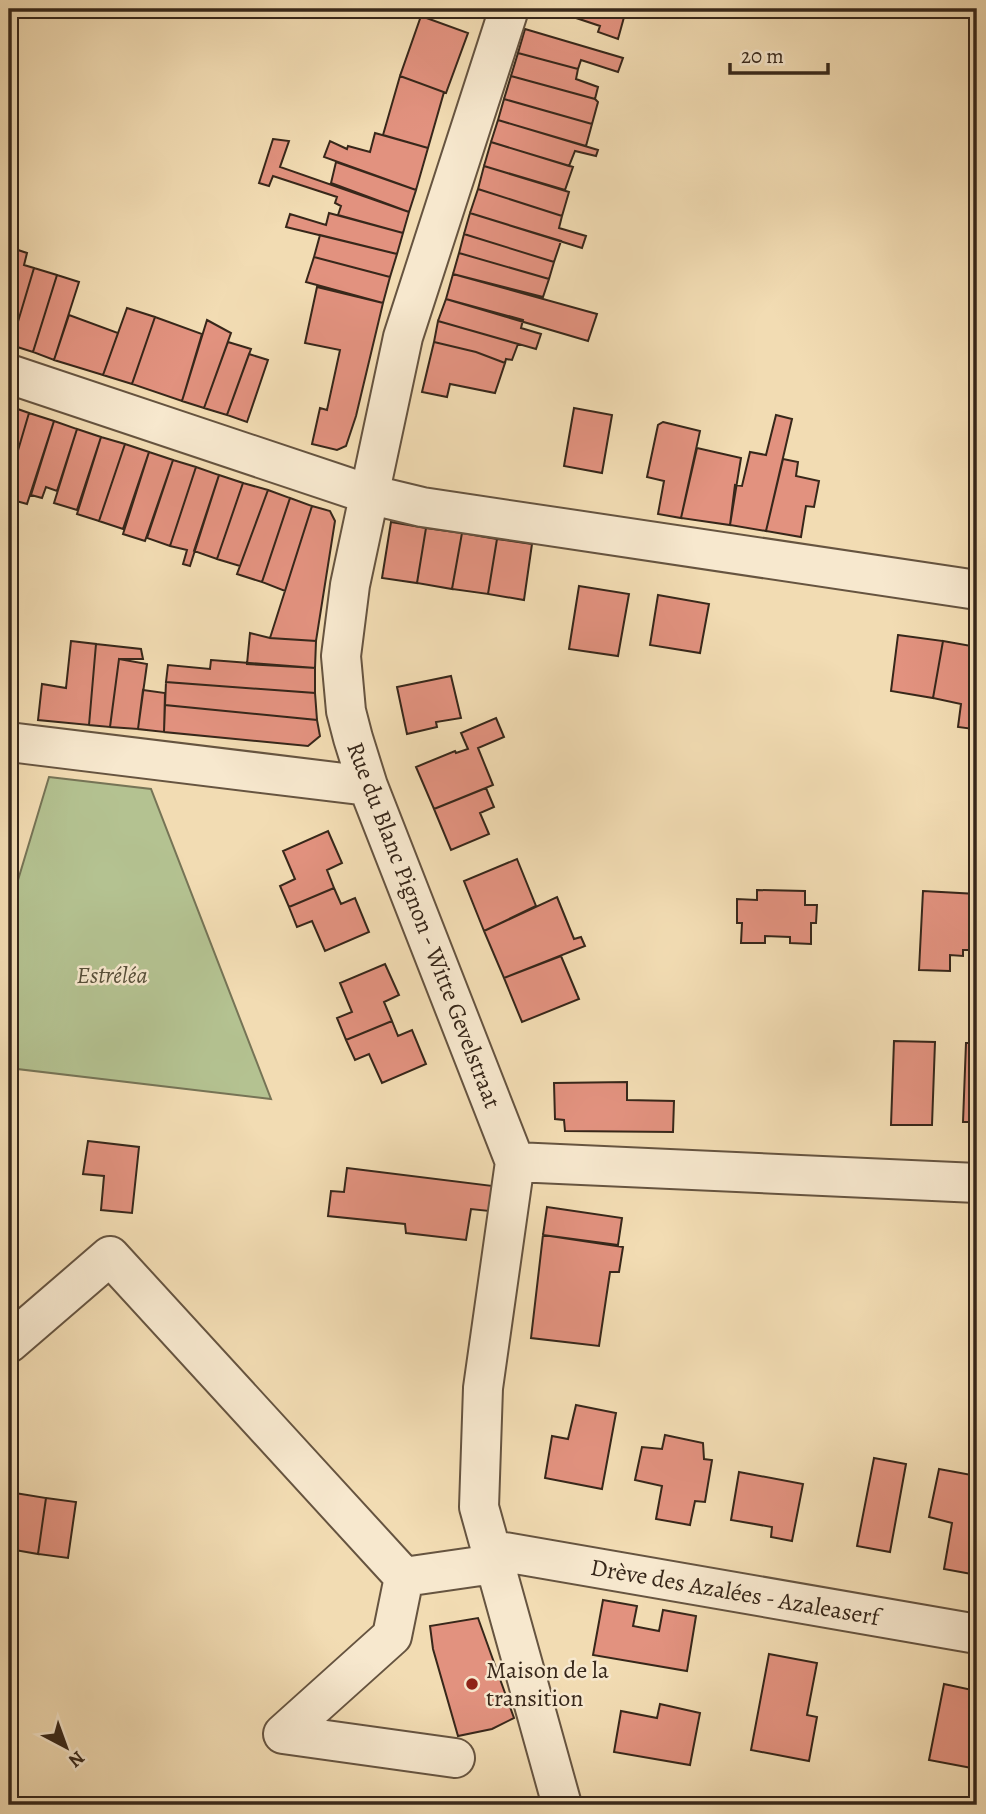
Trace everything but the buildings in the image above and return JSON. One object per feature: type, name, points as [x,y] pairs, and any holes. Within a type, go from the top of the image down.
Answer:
[{"type":"street","name":"Rue du Blanc Pignon - Witte Gevelstraat","points":[[509,9],[403,337],[350,585],[341,656],[346,711],[368,786],[515,1162],[483,1388],[479,1507],[562,1805]]},
{"type":"street","points":[[9,374],[368,494],[422,507],[977,590]]},
{"type":"street","points":[[9,742],[368,786]]},
{"type":"street","points":[[515,1162],[977,1183]]},
{"type":"street","points":[[9,1343],[110,1256],[404,1577]]},
{"type":"street","points":[[404,1577],[494,1557]]},
{"type":"street","name":"Drève des Azalées - Azaleaserf","points":[[494,1557],[977,1634]]},
{"type":"street","points":[[404,1577],[392,1636],[283,1734],[455,1758]]},
{"type":"green space","name":"Estréléa","points":[[49,777],[151,789],[271,1099],[9,1068],[9,910]]},
{"type":"place","name":"Maison de la transition","points":[[472,1684]]}]
